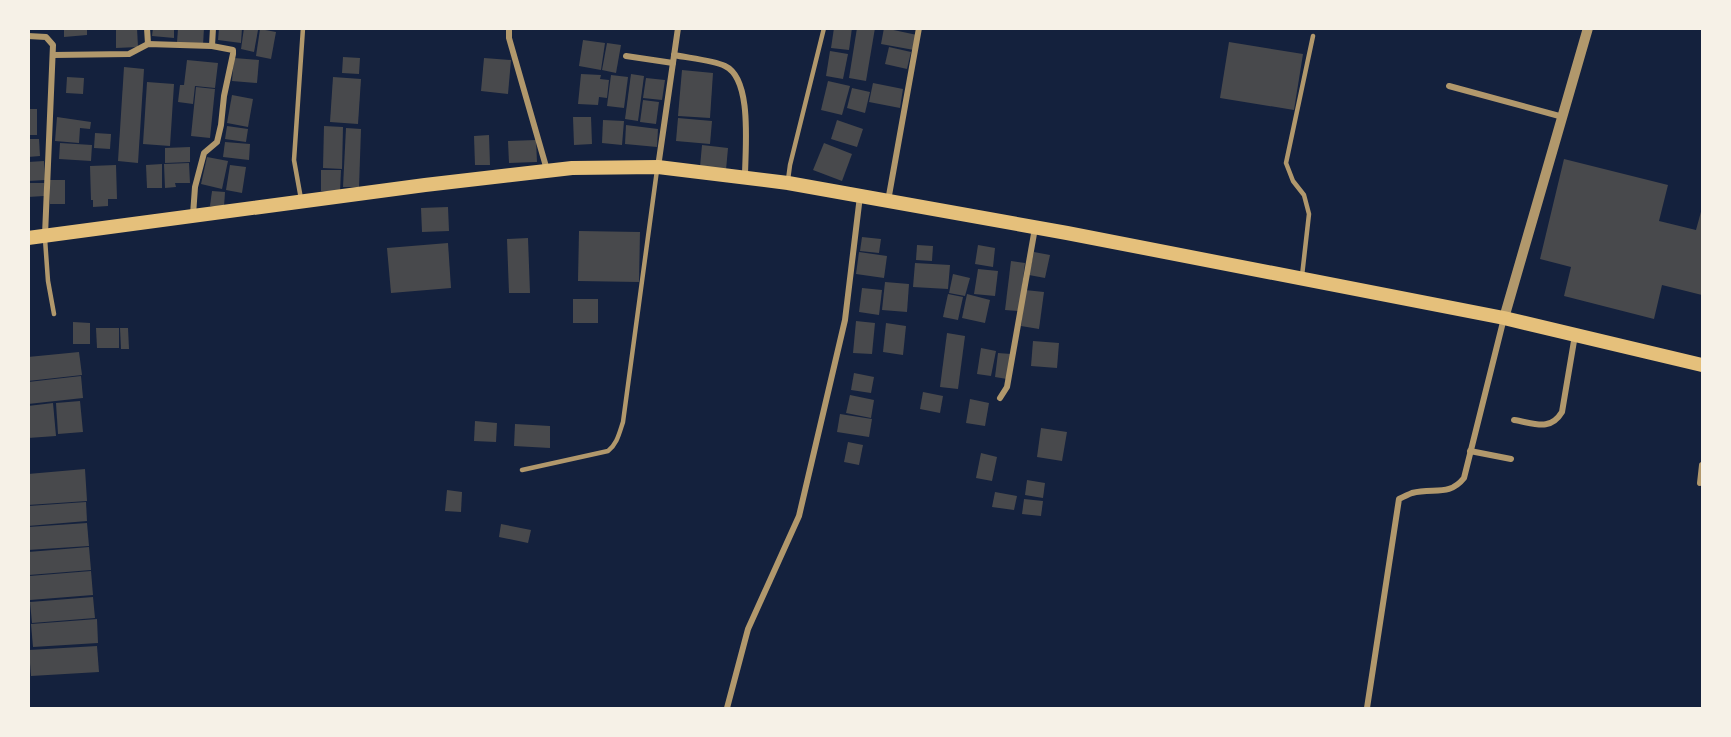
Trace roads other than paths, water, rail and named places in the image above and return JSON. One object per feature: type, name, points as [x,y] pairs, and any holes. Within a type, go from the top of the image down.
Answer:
[{"type":"main road","points":[[28,238],[572,168],[658,167],[788,183],[1035,227],[1504,318],[1702,365]]},
{"type":"street","points":[[147,28],[148,44]]},
{"type":"street","points":[[212,46],[213,28]]},
{"type":"street","points":[[509,28],[509,38],[547,171]]},
{"type":"street","points":[[658,167],[678,28]]},
{"type":"street","points":[[888,201],[919,28]]},
{"type":"street","points":[[1367,708],[1399,499],[1411,494],[1448,490],[1458,485],[1464,477],[1504,318],[1588,28]]},
{"type":"street","points":[[28,36],[46,37],[53,45],[44,236]]},
{"type":"street","points":[[53,55],[129,54],[148,44],[212,46],[233,50],[217,142],[204,153],[195,187],[193,216]]},
{"type":"street","points":[[674,55],[725,66],[734,73],[741,84],[745,112],[745,177]]},
{"type":"street","points":[[626,56],[673,63]]},
{"type":"street","points":[[1449,86],[1563,117]]},
{"type":"street","points":[[727,708],[748,629],[799,516],[845,320],[860,196]]},
{"type":"street","points":[[1000,398],[1006,387],[1011,364],[1035,227]]},
{"type":"street","points":[[1514,420],[1548,425],[1556,422],[1562,412],[1575,334]]},
{"type":"street","points":[[1470,451],[1511,459]]},
{"type":"street","points":[[1700,483],[1702,465]]},
{"type":"lane","points":[[302,202],[294,160],[303,28]]},
{"type":"lane","points":[[788,183],[790,165],[824,28]]},
{"type":"lane","points":[[1302,278],[1309,214],[1304,195],[1293,181],[1286,163],[1313,36]]},
{"type":"lane","points":[[522,470],[608,451],[614,447],[618,439],[623,422],[658,167]]},
{"type":"lane","points":[[44,236],[54,314]]}]
